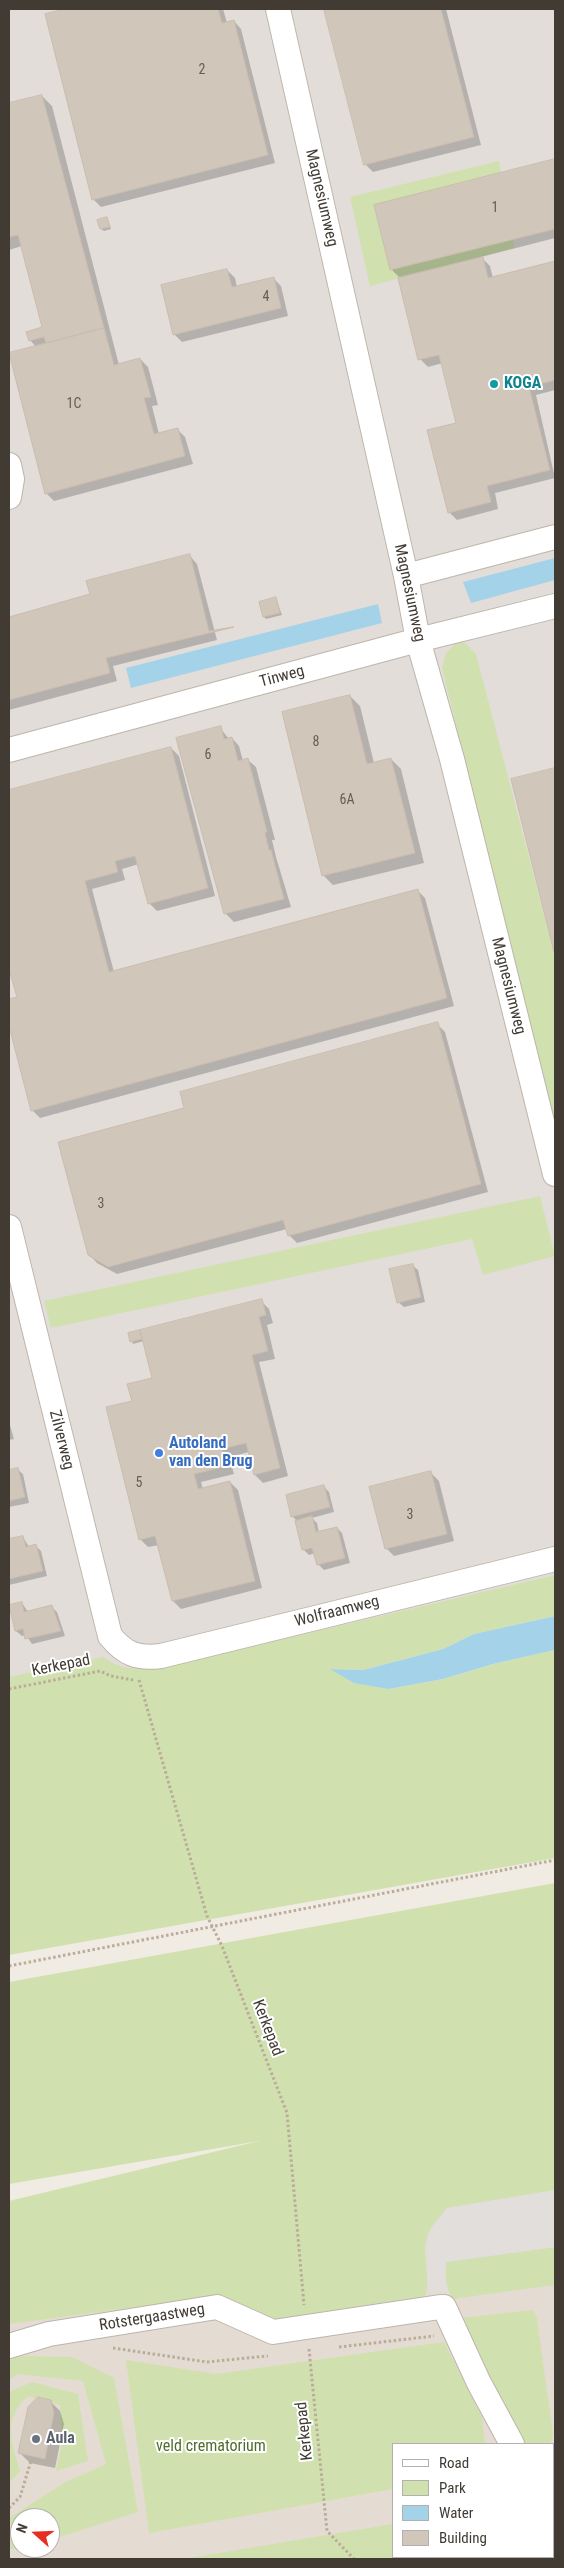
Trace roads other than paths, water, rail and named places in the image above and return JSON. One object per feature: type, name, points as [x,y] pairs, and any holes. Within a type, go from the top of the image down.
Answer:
[{"type":"street","name":"Magnesiumweg","points":[[278,9],[406,576],[418,640],[452,759],[555,1174]]},
{"type":"street","points":[[9,465],[12,479],[9,498]]},
{"type":"street","points":[[406,576],[555,537]]},
{"type":"street","name":"Tinweg","points":[[9,750],[418,640],[555,606]]},
{"type":"street","name":"Zilverweg","points":[[9,1227],[104,1614],[110,1636],[121,1648]]},
{"type":"street","name":"Wolfraamweg","points":[[121,1648],[137,1656],[161,1656],[555,1559]]},
{"type":"street","name":"Rotstergaastweg","points":[[9,2346],[49,2334],[217,2307],[274,2332],[442,2307],[479,2383],[511,2443]]},
{"type":"water","points":[[555,558],[555,580],[471,603],[463,582]]},
{"type":"water","points":[[378,604],[382,623],[131,688],[126,668]]},
{"type":"water","points":[[555,1616],[555,1650],[493,1664],[443,1679],[389,1689],[354,1683],[330,1669],[363,1670],[443,1649],[474,1634]]},
{"type":"place","name":"KOGA","points":[[494,384]]},
{"type":"place","name":"Autoland van den Brug","points":[[159,1453]]},
{"type":"place","name":"Aula","points":[[36,2439]]},
{"type":"park label","name":"veld crematorium","points":[[211,2447]]}]
